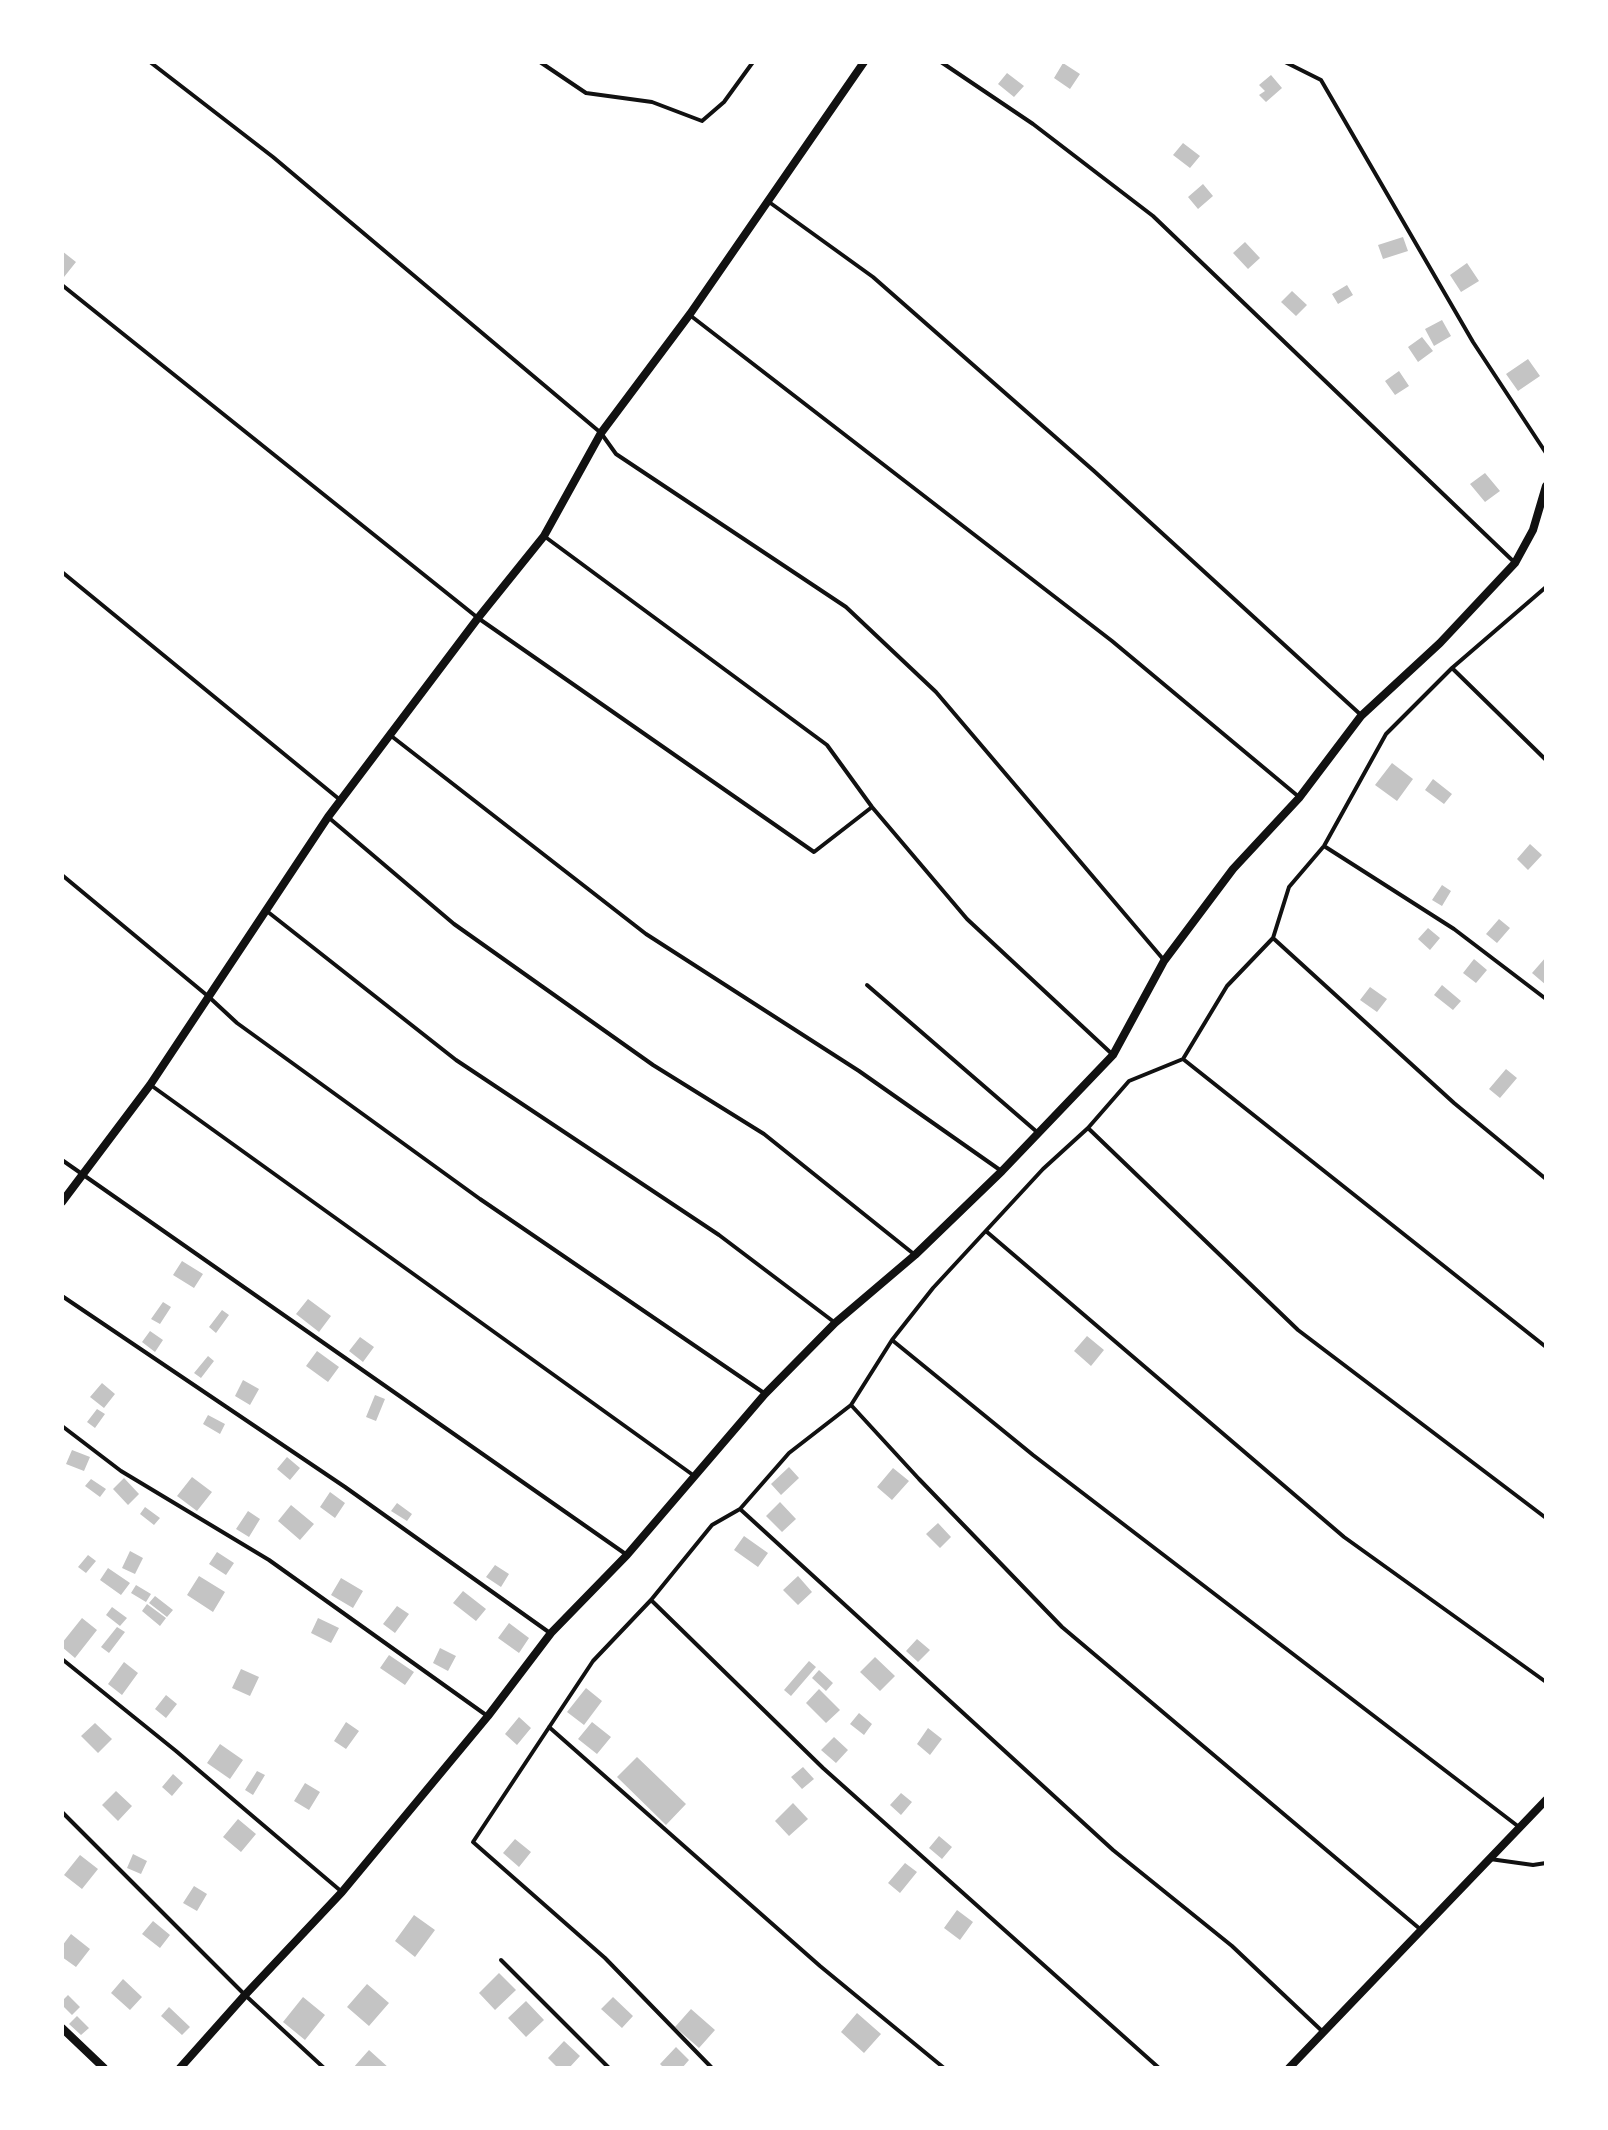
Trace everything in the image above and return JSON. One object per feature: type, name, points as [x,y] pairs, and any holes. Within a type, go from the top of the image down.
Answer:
[{"type":"street","points":[[62,1202],[150,1085],[328,817],[544,536],[601,433],[690,314],[864,62]]},
{"type":"street","points":[[180,2068],[342,1892],[488,1716],[551,1633],[627,1555],[765,1394],[835,1323],[915,1255],[1002,1171],[1113,1055],[1164,961],[1233,869],[1299,798],[1361,716],[1440,643],[1515,563],[1533,530],[1546,486]]},
{"type":"street","points":[[1289,2068],[1546,1800]]},
{"type":"street","points":[[62,2028],[104,2068]]},
{"type":"lane","points":[[150,62],[273,157],[601,433],[616,454],[846,607],[936,692],[1164,961]]},
{"type":"lane","points":[[540,62],[586,93],[652,102],[702,121],[724,102],[753,62]]},
{"type":"lane","points":[[941,62],[1033,124],[1153,216],[1515,563]]},
{"type":"lane","points":[[1285,62],[1321,80],[1473,342],[1546,453]]},
{"type":"lane","points":[[767,201],[873,277],[1094,471],[1361,716]]},
{"type":"lane","points":[[62,285],[478,618],[814,852],[872,807]]},
{"type":"lane","points":[[690,314],[1112,641],[1299,798]]},
{"type":"lane","points":[[544,536],[827,745],[872,807],[967,919],[1113,1055]]},
{"type":"lane","points":[[62,572],[341,801]]},
{"type":"lane","points":[[712,2068],[605,1958],[473,1842],[593,1661],[651,1600],[712,1525],[740,1509],[789,1453],[851,1405],[892,1340],[933,1288],[1043,1169],[1088,1128],[1129,1081],[1183,1059],[1227,986],[1273,938],[1289,887],[1324,846],[1386,734],[1452,668],[1546,587]]},
{"type":"lane","points":[[1452,668],[1546,760]]},
{"type":"lane","points":[[390,735],[646,934],[859,1071],[1002,1171]]},
{"type":"lane","points":[[328,817],[454,924],[653,1065],[764,1134],[915,1255]]},
{"type":"lane","points":[[1324,846],[1454,929],[1546,999]]},
{"type":"lane","points":[[62,875],[237,1023],[480,1199],[765,1394]]},
{"type":"lane","points":[[266,910],[456,1060],[719,1235],[835,1323]]},
{"type":"lane","points":[[1273,938],[1454,1103],[1546,1179]]},
{"type":"lane","points":[[867,985],[1039,1134]]},
{"type":"lane","points":[[1183,1059],[1546,1347]]},
{"type":"lane","points":[[150,1085],[695,1476]]},
{"type":"lane","points":[[1088,1128],[1298,1330],[1546,1518]]},
{"type":"lane","points":[[62,1160],[627,1555]]},
{"type":"lane","points":[[987,1232],[1344,1537],[1546,1682]]},
{"type":"lane","points":[[62,1296],[345,1487],[551,1633]]},
{"type":"lane","points":[[892,1340],[1033,1455],[1519,1827]]},
{"type":"lane","points":[[851,1405],[1062,1627],[1420,1929]]},
{"type":"lane","points":[[62,1426],[121,1471],[269,1560],[488,1716]]},
{"type":"lane","points":[[740,1509],[1113,1850],[1232,1946],[1323,2031]]},
{"type":"lane","points":[[651,1600],[823,1768],[1159,2068]]},
{"type":"lane","points":[[62,1659],[342,1892]]},
{"type":"lane","points":[[549,1726],[820,1966],[944,2068]]},
{"type":"lane","points":[[62,1812],[245,1995],[324,2068]]},
{"type":"lane","points":[[1488,1859],[1533,1865],[1546,1863]]},
{"type":"lane","points":[[501,1960],[609,2068]]},
{"type":"building","points":[[1063,63],[1080,74],[1070,89],[1054,78]]},
{"type":"building","points":[[1007,73],[1024,86],[1014,97],[998,84]]},
{"type":"building","points":[[1271,75],[1282,88],[1266,102],[1259,95],[1265,91],[1259,85]]},
{"type":"building","points":[[1183,143],[1200,156],[1190,168],[1173,155]]},
{"type":"building","points":[[1203,184],[1213,196],[1198,209],[1188,197]]},
{"type":"building","points":[[1403,237],[1408,251],[1383,259],[1378,245]]},
{"type":"building","points":[[1245,242],[1260,258],[1248,269],[1233,253]]},
{"type":"building","points":[[62,251],[76,262],[64,277],[62,275]]},
{"type":"building","points":[[1467,263],[1479,281],[1461,292],[1450,275]]},
{"type":"building","points":[[1347,285],[1353,295],[1338,304],[1332,294]]},
{"type":"building","points":[[1292,291],[1307,305],[1296,316],[1281,302]]},
{"type":"building","points":[[1442,320],[1451,336],[1434,346],[1425,329]]},
{"type":"building","points":[[1422,337],[1433,351],[1418,362],[1408,347]]},
{"type":"building","points":[[1528,359],[1540,376],[1518,391],[1506,374]]},
{"type":"building","points":[[1399,371],[1409,386],[1395,395],[1385,381]]},
{"type":"building","points":[[1485,473],[1500,491],[1485,502],[1470,484]]},
{"type":"building","points":[[1392,763],[1413,779],[1397,801],[1375,785]]},
{"type":"building","points":[[1433,779],[1452,794],[1444,804],[1425,790]]},
{"type":"building","points":[[1530,844],[1542,855],[1528,870],[1517,859]]},
{"type":"building","points":[[1442,885],[1451,891],[1442,906],[1432,900]]},
{"type":"building","points":[[1499,919],[1510,928],[1497,943],[1486,934]]},
{"type":"building","points":[[1428,928],[1440,938],[1430,950],[1418,939]]},
{"type":"building","points":[[1546,957],[1546,985],[1532,973]]},
{"type":"building","points":[[1474,959],[1487,970],[1476,983],[1463,973]]},
{"type":"building","points":[[1442,985],[1461,1001],[1453,1010],[1434,995]]},
{"type":"building","points":[[1370,987],[1387,999],[1377,1012],[1360,1000]]},
{"type":"building","points":[[1506,1069],[1517,1078],[1500,1098],[1489,1089]]},
{"type":"building","points":[[182,1261],[203,1274],[194,1288],[173,1275]]},
{"type":"building","points":[[308,1299],[331,1316],[319,1332],[296,1314]]},
{"type":"building","points":[[163,1302],[171,1307],[160,1324],[151,1319]]},
{"type":"building","points":[[222,1310],[229,1315],[216,1333],[209,1327]]},
{"type":"building","points":[[150,1331],[163,1340],[155,1352],[142,1342]]},
{"type":"building","points":[[1087,1336],[1104,1350],[1091,1366],[1074,1351]]},
{"type":"building","points":[[360,1337],[374,1347],[363,1362],[349,1351]]},
{"type":"building","points":[[317,1351],[339,1367],[328,1382],[306,1366]]},
{"type":"building","points":[[208,1356],[214,1361],[201,1378],[194,1373]]},
{"type":"building","points":[[243,1380],[259,1389],[250,1405],[235,1396]]},
{"type":"building","points":[[102,1383],[115,1394],[104,1408],[90,1397]]},
{"type":"building","points":[[375,1395],[385,1399],[376,1421],[366,1417]]},
{"type":"building","points":[[97,1409],[105,1414],[95,1428],[87,1422]]},
{"type":"building","points":[[208,1415],[225,1424],[220,1434],[203,1424]]},
{"type":"building","points":[[72,1450],[90,1457],[84,1471],[66,1464]]},
{"type":"building","points":[[287,1457],[300,1468],[290,1480],[277,1469]]},
{"type":"building","points":[[789,1467],[799,1478],[781,1495],[771,1484]]},
{"type":"building","points":[[893,1468],[909,1481],[892,1500],[877,1487]]},
{"type":"building","points":[[192,1477],[212,1492],[197,1511],[177,1496]]},
{"type":"building","points":[[124,1478],[139,1494],[128,1505],[113,1489]]},
{"type":"building","points":[[91,1479],[106,1489],[100,1497],[85,1486]]},
{"type":"building","points":[[330,1492],[345,1503],[335,1518],[320,1507]]},
{"type":"building","points":[[780,1502],[796,1519],[782,1532],[766,1516]]},
{"type":"building","points":[[397,1503],[412,1514],[407,1521],[391,1511]]},
{"type":"building","points":[[291,1505],[314,1524],[300,1540],[278,1521]]},
{"type":"building","points":[[145,1507],[160,1518],[154,1525],[140,1514]]},
{"type":"building","points":[[248,1511],[260,1519],[249,1537],[236,1529]]},
{"type":"building","points":[[938,1523],[951,1537],[940,1548],[926,1534]]},
{"type":"building","points":[[744,1536],[768,1553],[758,1567],[734,1550]]},
{"type":"building","points":[[130,1551],[143,1558],[135,1574],[122,1568]]},
{"type":"building","points":[[217,1552],[234,1563],[226,1575],[209,1564]]},
{"type":"building","points":[[88,1555],[96,1561],[86,1573],[78,1567]]},
{"type":"building","points":[[495,1565],[509,1574],[501,1587],[486,1577]]},
{"type":"building","points":[[108,1568],[130,1583],[121,1595],[100,1580]]},
{"type":"building","points":[[199,1576],[225,1592],[213,1612],[187,1595]]},
{"type":"building","points":[[798,1576],[812,1592],[798,1605],[783,1590]]},
{"type":"building","points":[[341,1578],[363,1591],[353,1608],[331,1595]]},
{"type":"building","points":[[136,1585],[151,1594],[146,1602],[131,1593]]},
{"type":"building","points":[[463,1591],[486,1609],[476,1621],[453,1603]]},
{"type":"building","points":[[155,1596],[173,1610],[167,1617],[149,1603]]},
{"type":"building","points":[[147,1604],[166,1618],[160,1626],[142,1611]]},
{"type":"building","points":[[397,1606],[409,1614],[395,1633],[383,1624]]},
{"type":"building","points":[[112,1607],[127,1618],[120,1626],[106,1615]]},
{"type":"building","points":[[82,1618],[97,1630],[75,1658],[62,1647],[62,1643]]},
{"type":"building","points":[[318,1618],[339,1628],[331,1643],[311,1633]]},
{"type":"building","points":[[509,1623],[529,1638],[519,1653],[498,1638]]},
{"type":"building","points":[[117,1627],[125,1632],[109,1653],[101,1647]]},
{"type":"building","points":[[917,1639],[930,1650],[918,1662],[906,1651]]},
{"type":"building","points":[[440,1648],[456,1656],[448,1671],[433,1663]]},
{"type":"building","points":[[389,1655],[414,1672],[405,1685],[380,1668]]},
{"type":"building","points":[[875,1657],[895,1676],[880,1691],[860,1672]]},
{"type":"building","points":[[809,1661],[816,1667],[791,1696],[784,1690]]},
{"type":"building","points":[[124,1662],[138,1673],[122,1695],[108,1684]]},
{"type":"building","points":[[241,1669],[259,1677],[250,1696],[232,1688]]},
{"type":"building","points":[[819,1670],[833,1683],[826,1691],[812,1678]]},
{"type":"building","points":[[586,1688],[602,1701],[584,1725],[567,1712]]},
{"type":"building","points":[[819,1689],[840,1710],[826,1723],[806,1703]]},
{"type":"building","points":[[166,1695],[177,1704],[166,1718],[155,1709]]},
{"type":"building","points":[[859,1713],[872,1724],[864,1735],[850,1724]]},
{"type":"building","points":[[519,1717],[531,1728],[517,1745],[505,1734]]},
{"type":"building","points":[[346,1722],[359,1731],[346,1749],[334,1741]]},
{"type":"building","points":[[592,1722],[611,1737],[597,1754],[578,1739]]},
{"type":"building","points":[[95,1723],[112,1739],[98,1753],[81,1736]]},
{"type":"building","points":[[928,1728],[942,1739],[930,1755],[917,1744]]},
{"type":"building","points":[[834,1737],[848,1750],[836,1763],[821,1750]]},
{"type":"building","points":[[220,1744],[243,1760],[230,1779],[207,1763]]},
{"type":"building","points":[[637,1757],[686,1804],[666,1825],[617,1777]]},
{"type":"building","points":[[803,1767],[814,1779],[802,1789],[791,1777]]},
{"type":"building","points":[[257,1771],[265,1775],[253,1795],[245,1790]]},
{"type":"building","points":[[173,1774],[183,1783],[172,1796],[162,1787]]},
{"type":"building","points":[[305,1783],[320,1792],[309,1810],[294,1801]]},
{"type":"building","points":[[116,1791],[132,1806],[118,1821],[102,1805]]},
{"type":"building","points":[[901,1793],[912,1802],[901,1815],[890,1805]]},
{"type":"building","points":[[793,1803],[808,1819],[789,1836],[775,1821]]},
{"type":"building","points":[[238,1819],[256,1834],[241,1852],[223,1837]]},
{"type":"building","points":[[939,1836],[952,1847],[942,1859],[929,1848]]},
{"type":"building","points":[[515,1839],[531,1852],[519,1867],[503,1853]]},
{"type":"building","points":[[133,1854],[147,1861],[141,1874],[127,1868]]},
{"type":"building","points":[[80,1855],[98,1869],[82,1889],[64,1875]]},
{"type":"building","points":[[905,1863],[917,1872],[900,1893],[888,1883]]},
{"type":"building","points":[[194,1886],[207,1894],[197,1911],[183,1903]]},
{"type":"building","points":[[957,1910],[973,1922],[960,1940],[944,1928]]},
{"type":"building","points":[[414,1915],[435,1930],[415,1957],[395,1941]]},
{"type":"building","points":[[153,1921],[170,1935],[160,1948],[142,1934]]},
{"type":"building","points":[[71,1934],[90,1949],[76,1967],[62,1957],[62,1946]]},
{"type":"building","points":[[499,1973],[516,1990],[495,2010],[479,1993]]},
{"type":"building","points":[[123,1979],[142,1997],[130,2010],[111,1993]]},
{"type":"building","points":[[367,1984],[389,2003],[369,2026],[347,2007]]},
{"type":"building","points":[[68,1995],[80,2007],[72,2015],[62,2005]]},
{"type":"building","points":[[303,1997],[325,2015],[305,2040],[283,2022]]},
{"type":"building","points":[[613,1997],[633,2016],[622,2028],[601,2009]]},
{"type":"building","points":[[526,2001],[544,2020],[526,2037],[508,2018]]},
{"type":"building","points":[[169,2007],[190,2027],[182,2035],[161,2016]]},
{"type":"building","points":[[691,2009],[715,2030],[699,2048],[675,2027]]},
{"type":"building","points":[[857,2013],[881,2034],[864,2053],[841,2032]]},
{"type":"building","points":[[77,2016],[89,2028],[81,2035],[69,2024]]},
{"type":"building","points":[[564,2041],[580,2056],[569,2068],[558,2068],[548,2058]]},
{"type":"building","points":[[676,2047],[689,2060],[682,2068],[664,2068],[660,2064]]},
{"type":"building","points":[[369,2050],[389,2068],[353,2068]]}]
